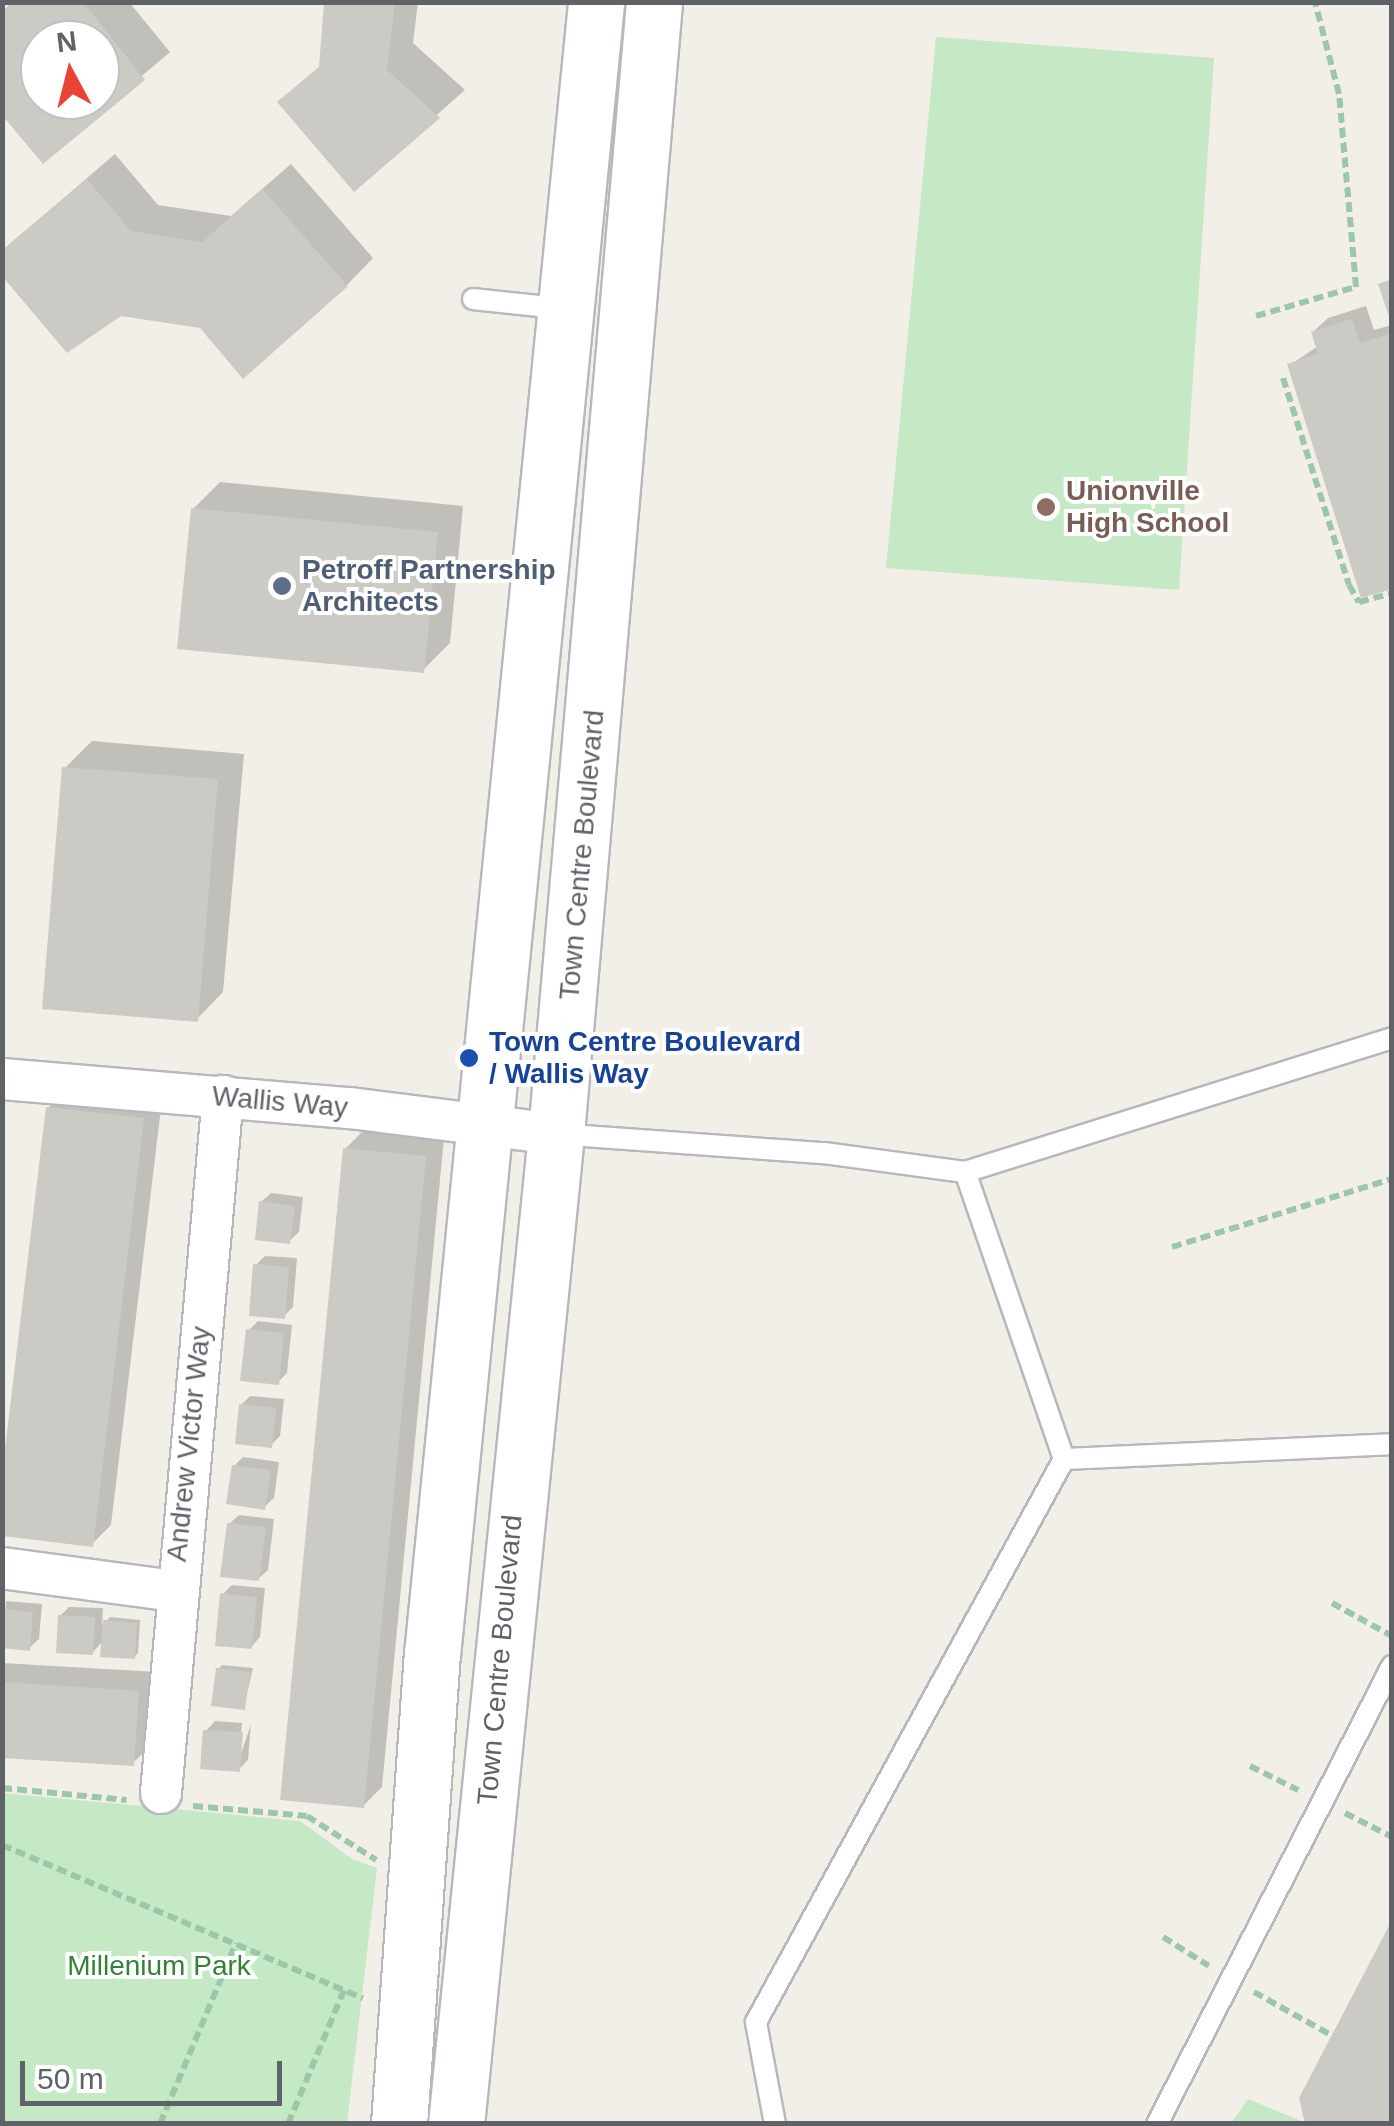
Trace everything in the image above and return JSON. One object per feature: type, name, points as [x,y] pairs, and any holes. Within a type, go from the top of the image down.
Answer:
[{"type":"main road","points":[[400,2124],[432,1655],[596,2]]},
{"type":"main road","name":"Town Centre Boulevard","points":[[456,2124],[556,1134],[654,2]]},
{"type":"street","name":"Wallis Way","points":[[2,1079],[223,1096],[556,1134]]},
{"type":"street","name":"Andrew Victor Way","points":[[161,1793],[175,1591],[223,1096]]},
{"type":"street","points":[[2,1568],[175,1591]]},
{"type":"lane","points":[[473,298],[566,310]]},
{"type":"lane","points":[[556,1134],[824,1153],[965,1172],[1392,1038]]},
{"type":"lane","points":[[775,2124],[756,2022],[1064,1459],[965,1172]]},
{"type":"lane","points":[[1064,1459],[1392,1444]]},
{"type":"lane","points":[[1158,2124],[1392,1666]]},
{"type":"path","points":[[1256,316],[1356,287],[1339,94],[1315,2]]},
{"type":"path","points":[[1283,378],[1349,585],[1360,602],[1392,593]]},
{"type":"path","points":[[1172,1247],[1392,1180]]},
{"type":"path","points":[[1332,1603],[1392,1636]]},
{"type":"path","points":[[2,1845],[363,1998]]},
{"type":"path","points":[[160,2124],[236,1943]]},
{"type":"path","points":[[288,2124],[344,1990]]},
{"type":"green space","points":[[936,37],[1214,58],[1179,590],[886,568]]},
{"type":"green space","name":"Millenium Park","points":[[2,1793],[300,1821],[352,1859],[377,1868],[347,2123],[3,2123]]},
{"type":"green space","points":[[1248,2099],[1306,2123],[1231,2124]]},
{"type":"building","points":[[10,2],[83,2],[97,20],[20,20],[20,120],[96,120],[43,164],[2,115],[2,15]]},
{"type":"building","points":[[324,2],[395,2],[387,70],[440,118],[354,192],[277,102],[319,67]]},
{"type":"building","points":[[120,49],[145,80],[120,101]]},
{"type":"building","points":[[87,179],[131,231],[202,242],[262,189],[348,286],[243,379],[200,328],[121,316],[67,353],[2,276],[2,250]]},
{"type":"building","points":[[1392,279],[1392,322],[1391,322],[1378,284]]},
{"type":"building","points":[[1352,319],[1360,343],[1392,333],[1392,589],[1361,598],[1287,364],[1318,354],[1311,332]]},
{"type":"building","points":[[191,508],[438,532],[424,673],[177,649]]},
{"type":"building","points":[[62,767],[218,779],[198,1022],[42,1009]]},
{"type":"building","points":[[46,1107],[144,1118],[93,1547],[2,1536],[2,1474]]},
{"type":"building","points":[[343,1148],[426,1156],[364,1808],[280,1800]]},
{"type":"building","points":[[259,1201],[295,1206],[290,1244],[255,1240]]},
{"type":"building","points":[[253,1264],[289,1267],[285,1319],[249,1316]]},
{"type":"building","points":[[246,1329],[284,1333],[279,1385],[240,1381]]},
{"type":"building","points":[[239,1404],[276,1408],[272,1448],[235,1444]]},
{"type":"building","points":[[232,1465],[271,1470],[265,1510],[226,1504]]},
{"type":"building","points":[[227,1523],[266,1527],[259,1581],[220,1577]]},
{"type":"building","points":[[220,1593],[257,1597],[252,1649],[215,1646]]},
{"type":"building","points":[[2,1609],[33,1612],[30,1651],[2,1648]]},
{"type":"building","points":[[58,1615],[95,1617],[93,1655],[56,1653]]},
{"type":"building","points":[[103,1620],[137,1623],[135,1659],[100,1657]]},
{"type":"building","points":[[216,1668],[250,1672],[245,1710],[211,1706]]},
{"type":"building","points":[[2,1682],[139,1691],[134,1766],[2,1758]]},
{"type":"building","points":[[203,1730],[243,1732],[240,1772],[200,1769]]},
{"type":"building","points":[[1392,1920],[1392,2124],[1305,2124],[1299,2098]]},
{"type":"place","name":"Unionville High School","points":[[1046,507]]},
{"type":"place","name":"Petroff Partnership Architects","points":[[282,586]]},
{"type":"place","name":"Town Centre Boulevard / Wallis Way","points":[[469,1058]]}]
